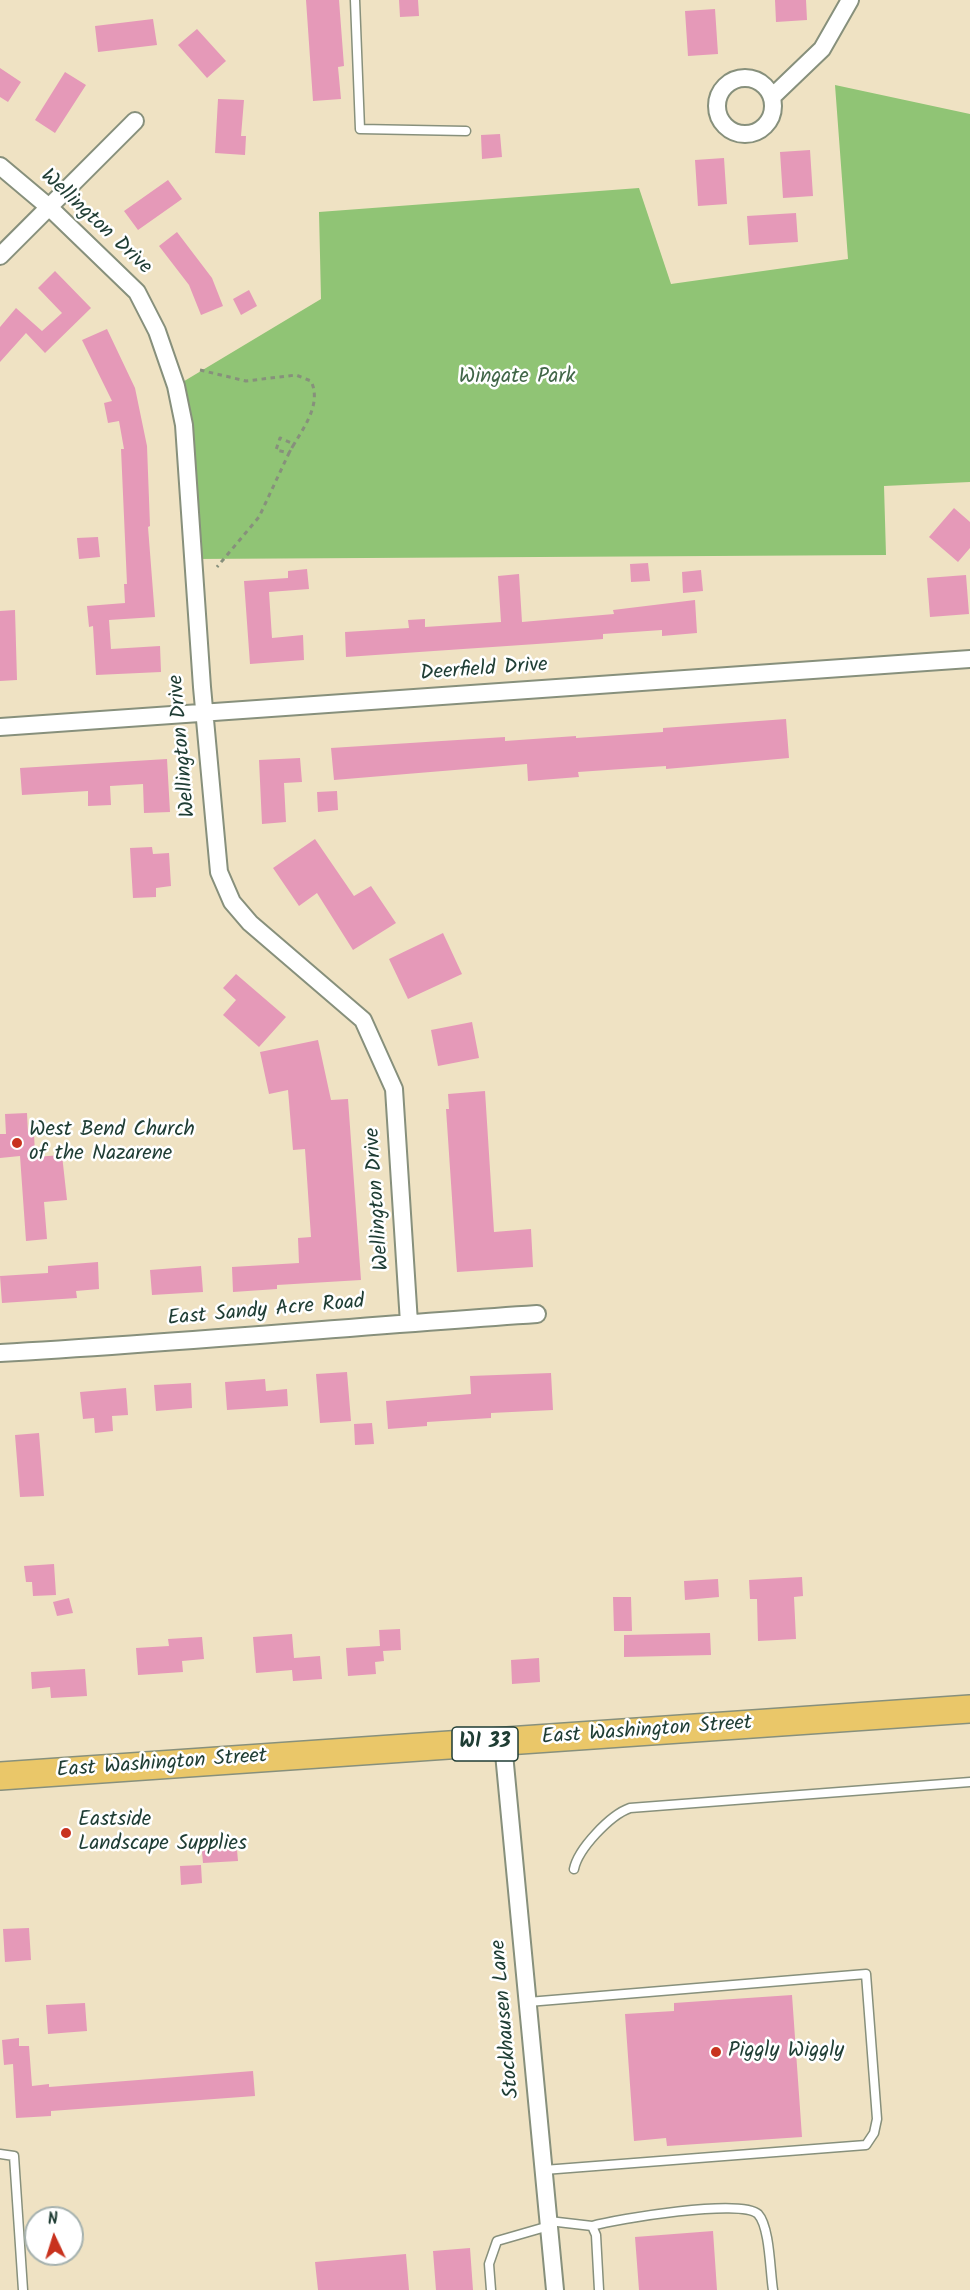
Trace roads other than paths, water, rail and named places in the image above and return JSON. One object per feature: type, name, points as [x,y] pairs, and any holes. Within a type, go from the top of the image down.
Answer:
[{"type":"main road","name":"East Washington Street","points":[[0,1776],[970,1709]]},
{"type":"street","points":[[773,96],[822,49],[850,0]]},
{"type":"street","points":[[0,256],[135,121]]},
{"type":"street","name":"Wellington Drive","points":[[0,166],[50,208],[137,292],[157,331],[176,386],[184,425],[204,712],[219,872],[232,902],[250,923],[363,1020],[394,1089],[409,1323]]},
{"type":"street","name":"Deerfield Drive","points":[[0,727],[970,659]]},
{"type":"street","name":"East Sandy Acre Road","points":[[0,1353],[129,1346],[537,1314]]},
{"type":"street","name":"Stockhausen Lane","points":[[503,1743],[555,2290]]},
{"type":"lane","points":[[355,0],[360,129],[466,131]]},
{"type":"lane","points":[[574,1869],[579,1852],[617,1814],[630,1808],[970,1782]]},
{"type":"lane","points":[[528,2002],[866,1974],[877,2120],[874,2133],[866,2145],[544,2170]]},
{"type":"lane","points":[[0,2154],[14,2156],[23,2290]]},
{"type":"lane","points":[[491,2290],[489,2264],[497,2241],[549,2223],[592,2226],[673,2212],[745,2207],[757,2213],[764,2223],[773,2290]]},
{"type":"lane","points":[[592,2226],[596,2235],[599,2290]]},
{"type":"place","name":"West Bend Church of the Nazarene","points":[[17,1143]]},
{"type":"place","name":"Eastside Landscape Supplies","points":[[66,1833]]},
{"type":"place","name":"Piggly Wiggly","points":[[716,2052]]},
{"type":"park label","name":"Wingate Park","points":[[517,378]]}]
